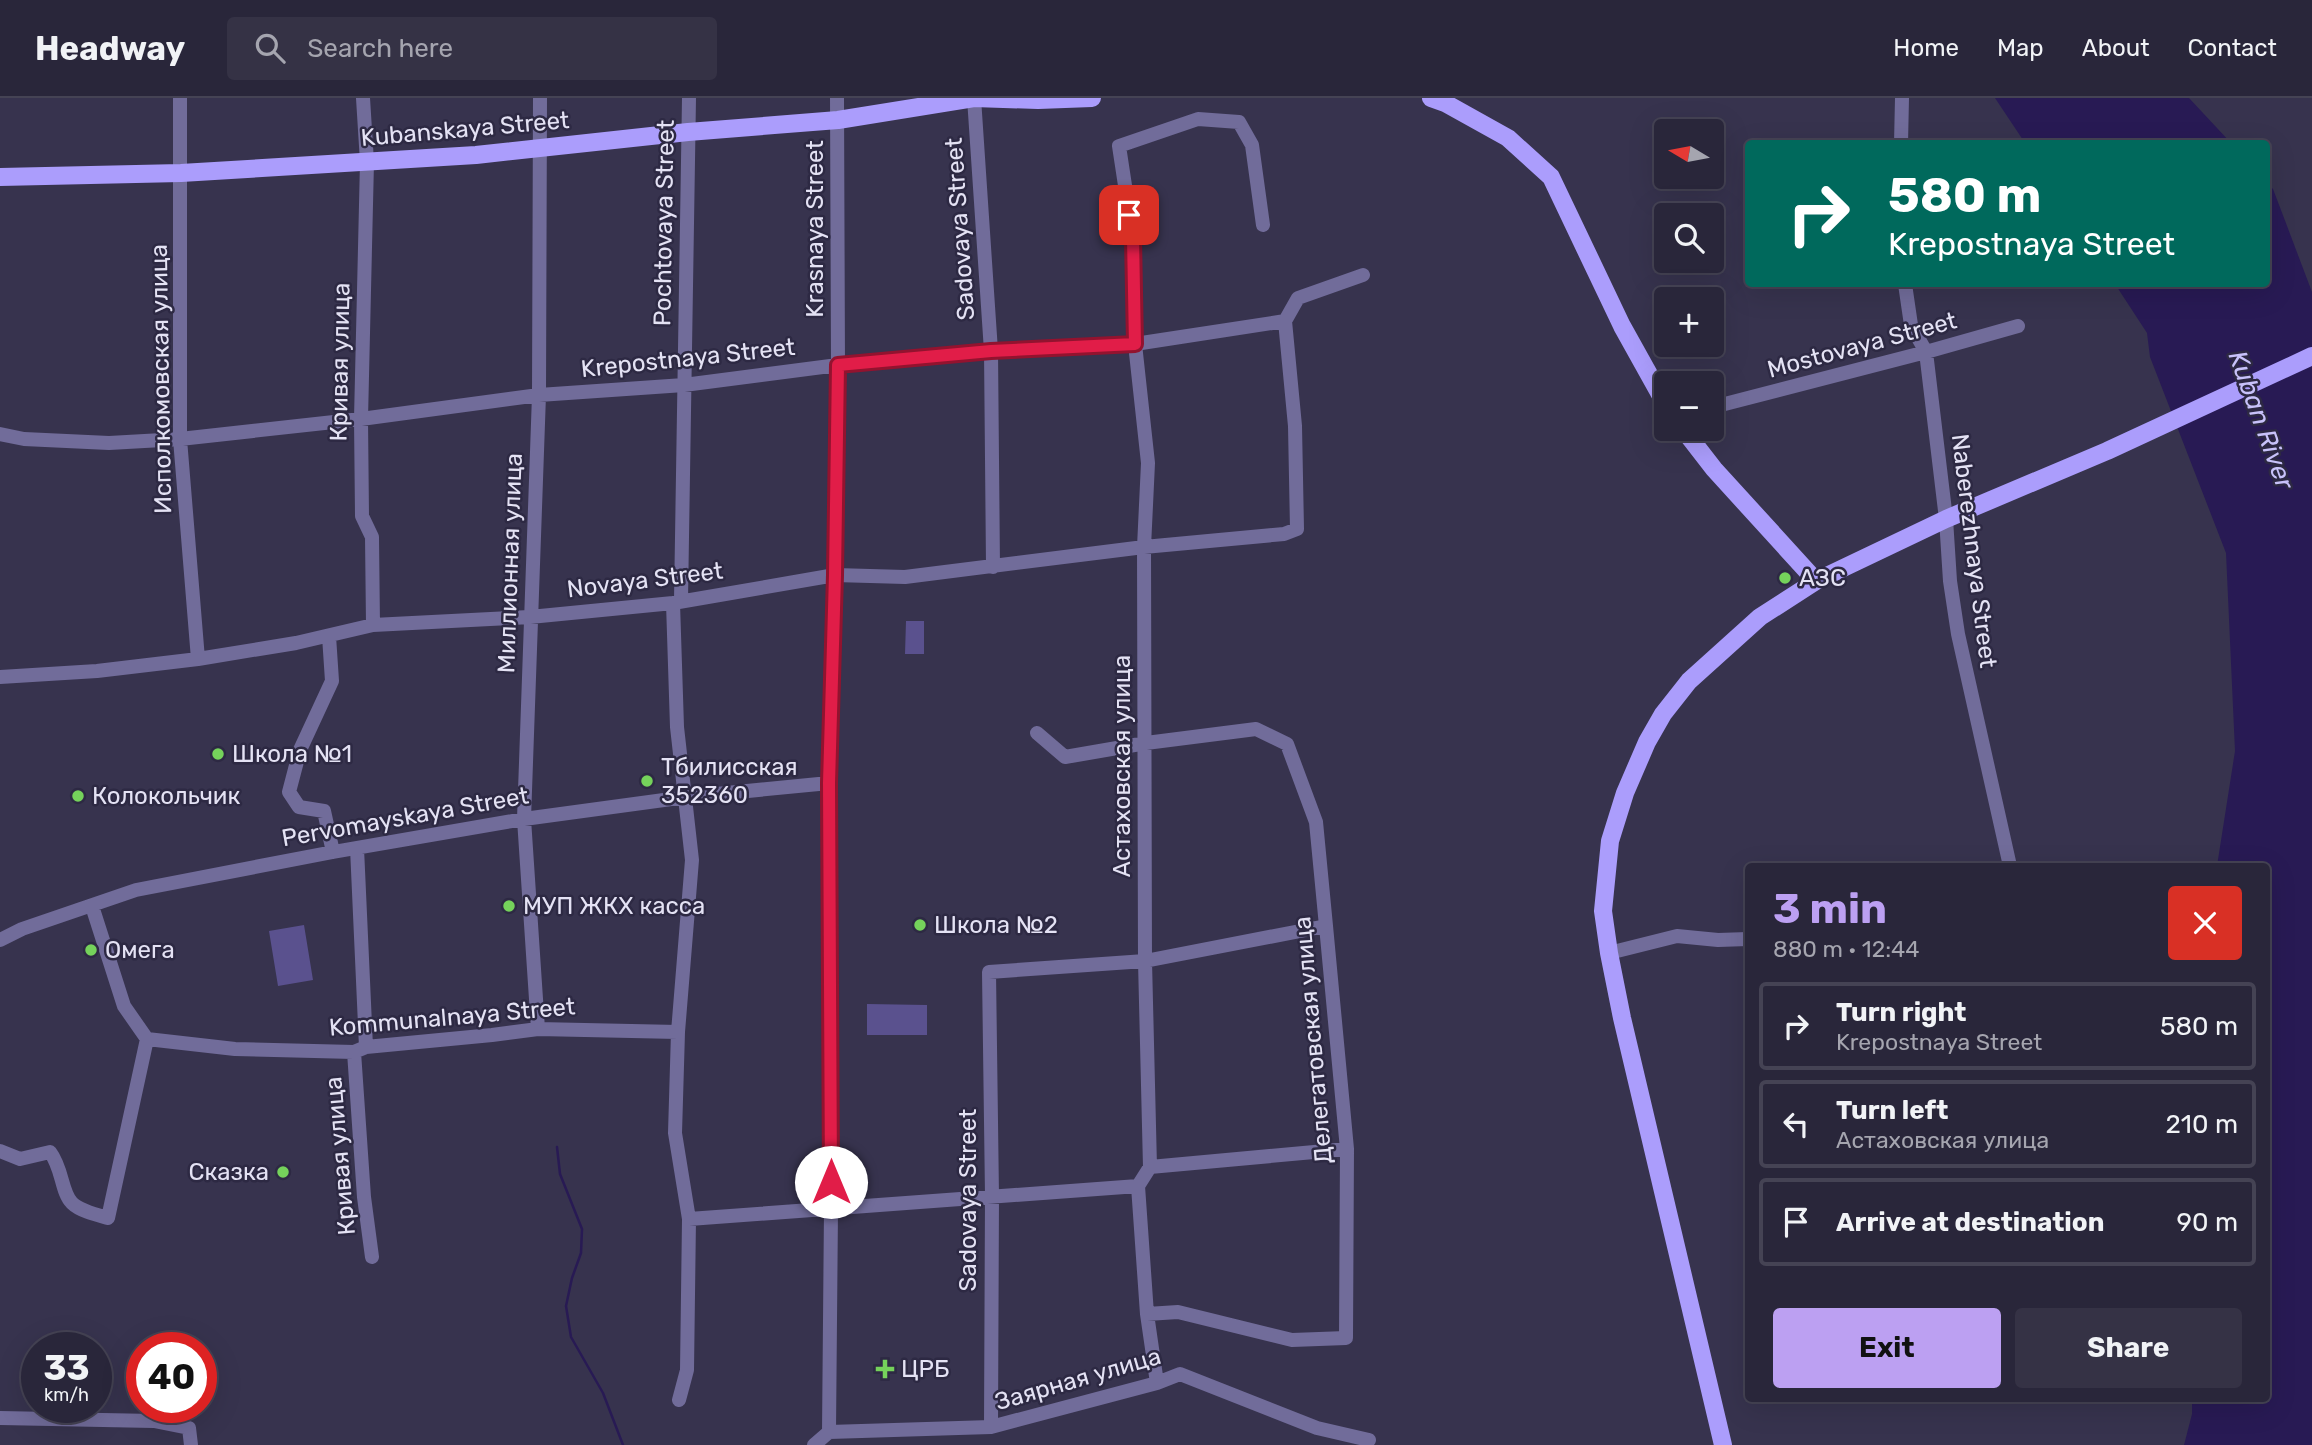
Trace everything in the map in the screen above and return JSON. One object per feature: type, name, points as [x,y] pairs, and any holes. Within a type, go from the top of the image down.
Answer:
[{"type":"main road","name":"Kubanskaya Street","points":[[0,177],[181,173],[367,162],[838,120],[974,98],[1093,98]]},
{"type":"main road","points":[[1431,98],[1508,138],[1551,177],[1622,326],[1654,383]]},
{"type":"main road","points":[[1723,1445],[1622,1018],[1603,911],[1611,841],[1625,793],[1647,742],[1663,714],[1689,681],[1760,617],[1816,581],[1946,519],[2107,452],[2312,356]]},
{"type":"main road","points":[[1692,441],[1714,469],[1816,581]]},
{"type":"street","name":"Исполкомовская улица","points":[[180,98],[180,439],[198,659]]},
{"type":"street","name":"Кривая улица","points":[[363,98],[367,162],[361,419],[362,516],[372,537],[373,625]]},
{"type":"street","name":"Миллионная улица","points":[[538,1029],[524,818],[539,395],[540,98]]},
{"type":"street","name":"Pochtovaya Street","points":[[679,1400],[687,1370],[689,1219],[676,1133],[678,1032],[692,860],[677,727],[677,602],[689,98]]},
{"type":"street","name":"Krasnaya Street","points":[[829,1432],[829,783],[838,365],[837,98]]},
{"type":"street","name":"Sadovaya Street","points":[[974,98],[991,351],[993,567]]},
{"type":"street","points":[[1900,140],[1902,98]]},
{"type":"street","name":"Астаховская улица","points":[[1150,1167],[1145,961],[1144,547],[1148,463],[1135,344],[1133,238],[1119,146],[1198,119],[1239,122],[1252,145],[1263,225]]},
{"type":"street","points":[[1285,321],[1298,298],[1363,275]]},
{"type":"street","name":"Naberezhnaya Street","points":[[1905,287],[1911,325],[1926,352],[1958,634],[2009,863]]},
{"type":"street","name":"Krepostnaya Street","points":[[0,434],[24,439],[109,443],[180,439],[361,419],[539,395],[684,385],[838,365],[991,351],[1135,344],[1285,321]]},
{"type":"street","name":"Novaya Street","points":[[0,677],[97,671],[198,659],[329,636],[373,625],[530,617],[677,602],[835,575],[905,577],[1144,547],[1284,534],[1297,529],[1295,426],[1285,321]]},
{"type":"street","name":"Mostovaya Street","points":[[1724,404],[2018,326]]},
{"type":"street","points":[[329,636],[332,681],[300,750],[289,792],[299,807],[324,811],[333,852]]},
{"type":"street","name":"Делегатовская улица","points":[[1146,743],[1256,729],[1287,744],[1316,822],[1347,1149],[1346,1338]]},
{"type":"street","points":[[1037,733],[1065,757],[1146,743]]},
{"type":"street","name":"Pervomayskaya Street","points":[[0,940],[22,929],[136,890],[333,852],[524,818],[686,797],[829,783]]},
{"type":"street","name":"Кривая улица","points":[[358,848],[364,1197],[372,1257]]},
{"type":"street","points":[[0,1151],[20,1159],[50,1152],[59,1163],[66,1195],[73,1204],[108,1218],[148,1039],[124,1006],[92,906]]},
{"type":"street","points":[[1145,961],[1326,926]]},
{"type":"street","points":[[1609,953],[1677,936],[1718,940],[1745,939]]},
{"type":"street","name":"Sadovaya Street","points":[[990,1427],[992,1196],[989,972],[1145,961]]},
{"type":"street","name":"Kommunalnaya Street","points":[[148,1039],[235,1049],[360,1049],[538,1029],[678,1032]]},
{"type":"street","points":[[1157,1383],[1147,1314],[1138,1186],[1150,1167],[1347,1149]]},
{"type":"street","points":[[689,1219],[1138,1186]]},
{"type":"street","name":"Заярная улица","points":[[1147,1314],[1178,1312],[1293,1340],[1346,1338]]},
{"type":"street","name":"Заярная улица","points":[[829,1432],[990,1427],[1157,1383],[1180,1374],[1306,1424],[1369,1440]]},
{"type":"street","points":[[0,1418],[155,1421],[189,1428],[191,1445]]},
{"type":"street","points":[[814,1445],[829,1432]]},
{"type":"shaded area","points":[[906,621],[924,621],[924,654],[905,654]]},
{"type":"shaded area","points":[[304,925],[313,980],[278,986],[269,931]]},
{"type":"shaded area","points":[[867,1004],[927,1005],[927,1035],[867,1035]]},
{"type":"water","points":[[1995,98],[2189,98],[2228,140],[2023,140]]},
{"type":"water","name":"Kuban River","points":[[2270,186],[2312,292],[2312,1445],[2184,1445],[2192,1414],[2192,1402],[2270,1402],[2270,863],[2217,863],[2235,751],[2226,553],[2150,357],[2147,333],[2117,287],[2270,287]]},
{"type":"waterway","points":[[557,1147],[560,1174],[582,1229],[581,1253],[566,1306],[571,1337],[603,1393],[623,1445]]},
{"type":"place","name":"АЗС","points":[[1785,578]]},
{"type":"place","name":"Школа №1","points":[[218,754]]},
{"type":"place","name":"Тбилисская 352360","points":[[647,781]]},
{"type":"place","name":"Колокольчик","points":[[78,796]]},
{"type":"place","name":"МУП ЖКХ касса","points":[[509,906]]},
{"type":"place","name":"Школа №2","points":[[920,925]]},
{"type":"place","name":"Омега","points":[[91,950]]},
{"type":"place","name":"Сказка","points":[[283,1172]]},
{"type":"place","name":"ЦРБ","points":[[885,1369]]},
{"type":"route","points":[[831,1182],[829,783],[838,365],[991,351],[1135,344],[1133,238],[1129,215]]}]
